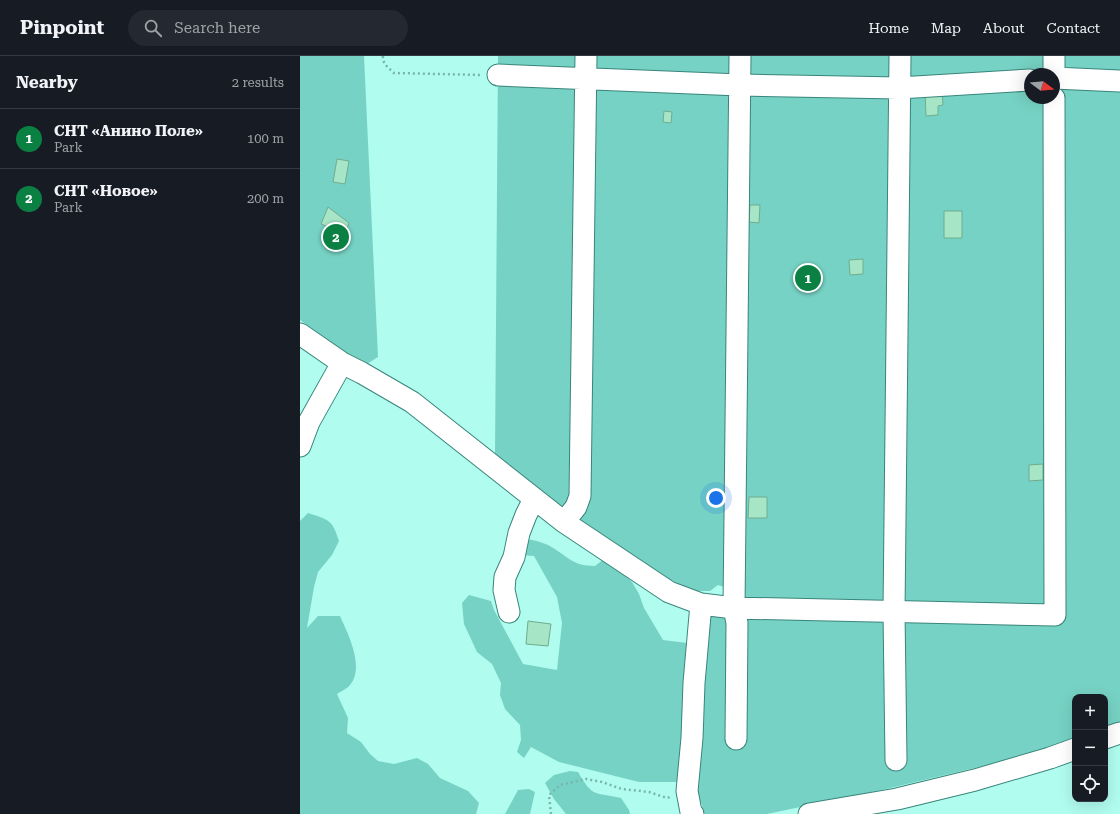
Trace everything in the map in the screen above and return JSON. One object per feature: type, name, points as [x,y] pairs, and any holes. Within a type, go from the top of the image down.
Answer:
[{"type":"street","points":[[564,522],[576,507],[580,496],[586,56]]},
{"type":"street","points":[[736,739],[737,624],[734,608],[740,56]]},
{"type":"street","points":[[896,760],[894,612],[900,56]]},
{"type":"street","points":[[1054,56],[1054,68]]},
{"type":"street","points":[[498,75],[740,86],[899,88],[1024,80]]},
{"type":"street","points":[[1060,78],[1120,80]]},
{"type":"street","points":[[300,334],[342,363],[412,402],[564,522],[669,592],[701,604],[734,608],[1055,616],[1054,104]]},
{"type":"street","points":[[300,446],[309,422],[342,363]]},
{"type":"street","points":[[509,612],[504,590],[505,577],[514,556],[519,533],[534,499]]},
{"type":"street","points":[[693,814],[691,812],[687,791],[701,604]]},
{"type":"street","points":[[1108,737],[1120,732]]},
{"type":"street","points":[[809,814],[897,799],[940,789],[983,778],[1072,750]]},
{"type":"path","points":[[383,56],[382,59],[387,67],[394,72],[498,75]]},
{"type":"path","points":[[551,814],[549,795],[560,785],[586,779],[602,782],[622,789],[649,792],[667,798],[687,791]]},
{"type":"green space","points":[[300,56],[364,56],[378,357],[367,364],[350,356],[300,320]]},
{"type":"green space","points":[[498,56],[1120,56],[1120,730],[1108,735],[1108,694],[1072,694],[1072,745],[886,789],[767,814],[705,814],[694,782],[639,782],[559,762],[531,747],[524,758],[517,752],[521,740],[520,725],[505,709],[500,695],[501,683],[492,664],[477,652],[464,624],[462,603],[469,595],[491,601],[494,610],[523,664],[557,670],[562,623],[557,597],[534,556],[520,555],[527,539],[548,545],[575,562],[587,566],[595,566],[604,559],[632,582],[639,594],[644,608],[663,640],[687,643],[704,641],[705,613],[1047,621],[1058,626],[1059,612],[744,603],[741,593],[718,585],[710,591],[692,591],[660,574],[574,523],[495,459]]},
{"type":"green space","points":[[308,513],[329,521],[334,528],[339,541],[332,555],[318,572],[307,628],[318,616],[340,616],[351,641],[356,660],[354,678],[346,689],[337,694],[348,718],[347,733],[361,742],[370,754],[378,761],[394,764],[417,758],[428,764],[440,778],[468,791],[479,803],[476,814],[300,814],[300,521]]},
{"type":"green space","points":[[570,771],[578,772],[591,790],[599,794],[621,798],[630,814],[566,814],[554,799],[545,783],[554,775]]},
{"type":"green space","points":[[529,789],[535,792],[530,814],[505,814],[518,790]]},
{"type":"building","points":[[942,91],[943,105],[938,106],[938,115],[926,116],[925,92]]},
{"type":"building","points":[[664,111],[672,112],[671,123],[663,122]]},
{"type":"building","points":[[337,159],[349,161],[345,184],[333,182]]},
{"type":"building","points":[[750,205],[760,205],[759,223],[749,222]]},
{"type":"building","points":[[328,207],[349,223],[345,234],[321,224]]},
{"type":"building","points":[[944,211],[962,211],[962,238],[944,238]]},
{"type":"building","points":[[863,259],[863,274],[850,275],[849,260]]},
{"type":"building","points":[[1043,464],[1043,480],[1029,481],[1029,465]]},
{"type":"building","points":[[749,497],[767,497],[767,518],[748,518]]},
{"type":"building","points":[[528,621],[551,624],[548,646],[526,644]]},
{"type":"place","name":"СНТ «Новое»","points":[[336,237]]},
{"type":"place","name":"СНТ «Анино Поле»","points":[[808,278]]}]
